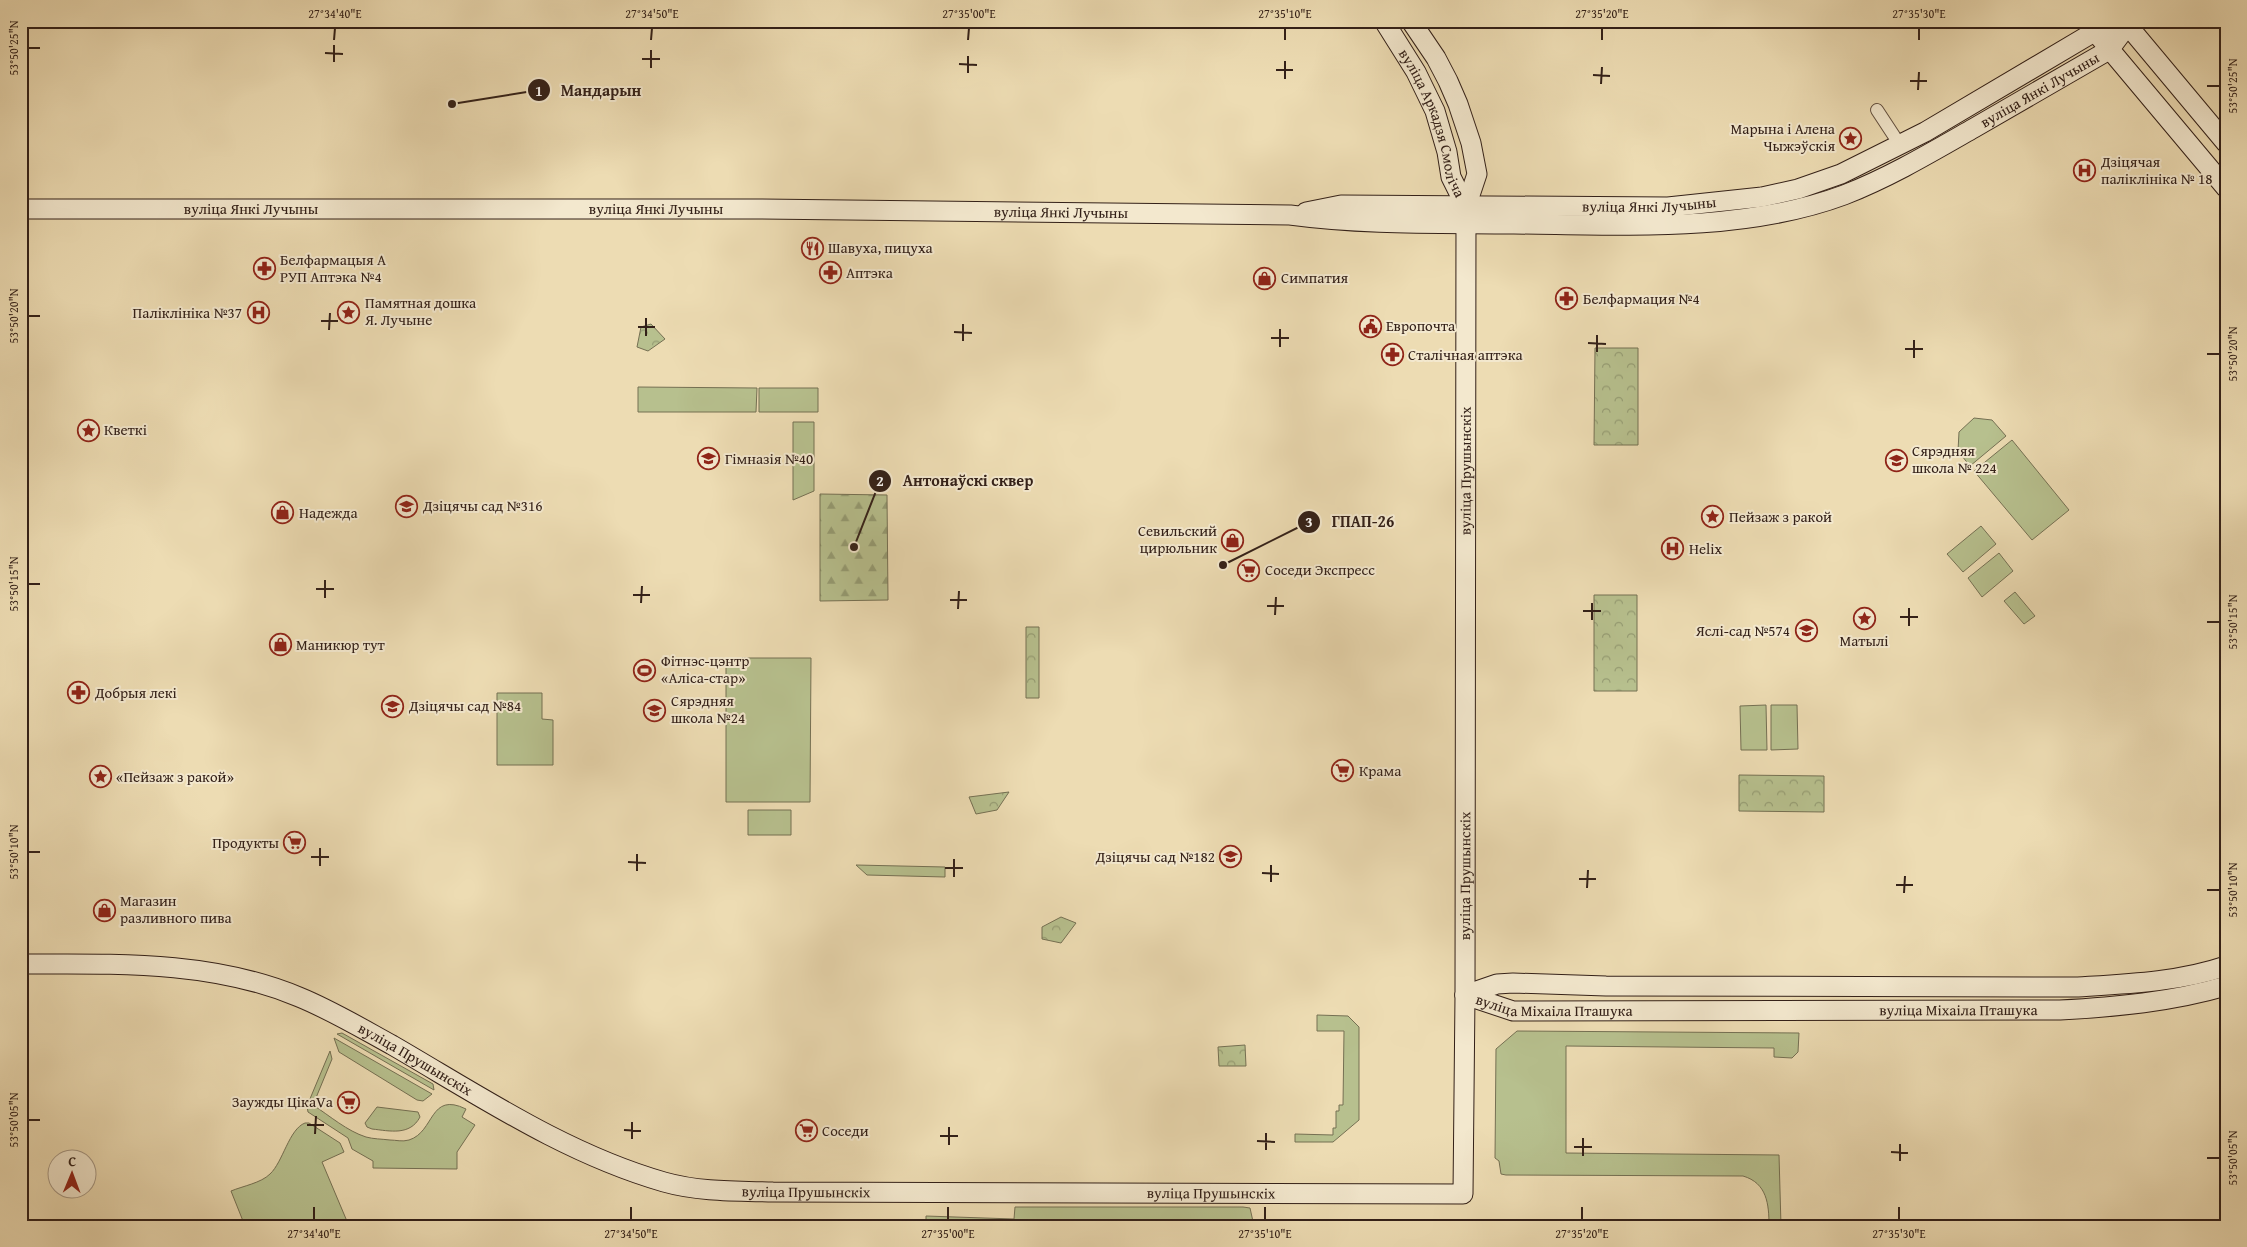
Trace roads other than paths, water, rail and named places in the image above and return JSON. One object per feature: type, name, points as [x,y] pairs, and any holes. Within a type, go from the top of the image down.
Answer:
[{"type":"street","name":"вуліца Аркадзя Смоліча","points":[[1384,21],[1416,72],[1435,111],[1447,152],[1451,177],[1466,215]]},
{"type":"street","name":"вуліца Аркадзя Смоліча","points":[[1411,21],[1436,58],[1448,81],[1471,143],[1477,174],[1466,215]]},
{"type":"street","name":"вуліца Янкі Лучыны","points":[[1466,215],[1668,224],[1763,215],[1804,207],[1842,196],[1912,164],[2109,50],[2125,24]]},
{"type":"street","name":"вуліца Янкі Лучыны","points":[[21,209],[760,209],[1290,215],[1340,222],[1668,207],[1762,197],[1841,174],[1900,145],[2090,27],[2125,24]]},
{"type":"street","points":[[2125,24],[2226,142]]},
{"type":"street","points":[[2090,27],[2226,188]]},
{"type":"street","points":[[1877,110],[1912,164]]},
{"type":"street","name":"вуліца Прушынскіх","points":[[21,964],[138,964],[181,968],[264,984],[337,1014],[520,1120],[601,1159],[665,1182],[698,1188],[772,1192],[1463,1194],[1466,215]]},
{"type":"street","name":"вуліца Міхаіла Пташука","points":[[1465,995],[1497,984],[1513,983],[1606,986],[2078,987],[2141,983],[2191,975],[2226,966]]},
{"type":"street","name":"вуліца Міхаіла Пташука","points":[[1465,995],[1513,1011],[2060,1010],[2143,1004],[2199,994],[2226,986]]},
{"type":"place","name":"Мандарын","points":[[452,104]]},
{"type":"place","name":"Марына і Алена Чыжэўскія","points":[[1851,138]]},
{"type":"place","name":"Дзіцячая паліклініка № 18","points":[[2085,171]]},
{"type":"place","name":"Шавуха, пицуха","points":[[812,248]]},
{"type":"place","name":"Белфармацыя А РУП Аптэка №4","points":[[264,269]]},
{"type":"place","name":"Аптэка","points":[[830,273]]},
{"type":"place","name":"Симпатия","points":[[1265,278]]},
{"type":"place","name":"Белфармация №4","points":[[1567,299]]},
{"type":"place","name":"Памятная дошка Я. Лучыне","points":[[349,312]]},
{"type":"place","name":"Паліклініка №37","points":[[258,313]]},
{"type":"place","name":"Европочта","points":[[1370,326]]},
{"type":"place","name":"Сталічная аптэка","points":[[1392,355]]},
{"type":"place","name":"Кветкі","points":[[88,430]]},
{"type":"place","name":"Гімназія №40","points":[[709,459]]},
{"type":"place","name":"Сярэдняя школа № 224","points":[[1896,460]]},
{"type":"place","name":"Дзіцячы сад №316","points":[[407,506]]},
{"type":"place","name":"Надежда","points":[[283,513]]},
{"type":"place","name":"Пейзаж з ракой","points":[[1713,517]]},
{"type":"place","name":"Севильский цирюльник","points":[[1233,540]]},
{"type":"place","name":"Антонаўскі сквер","points":[[854,547]]},
{"type":"place","name":"Helix","points":[[1673,549]]},
{"type":"place","name":"ГПАП-26","points":[[1223,565]]},
{"type":"place","name":"Соседи Экспресс","points":[[1249,570]]},
{"type":"place","name":"Матылі","points":[[1864,618]]},
{"type":"place","name":"Яслі-сад №574","points":[[1806,631]]},
{"type":"place","name":"Маникюр тут","points":[[280,645]]},
{"type":"place","name":"Фітнэс-цэнтр «Аліса-стар»","points":[[645,670]]},
{"type":"place","name":"Добрыя лекі","points":[[79,693]]},
{"type":"place","name":"Дзіцячы сад №84","points":[[393,706]]},
{"type":"place","name":"Сярэдняя школа №24","points":[[655,710]]},
{"type":"place","name":"Крама","points":[[1343,771]]},
{"type":"place","name":"«Пейзаж з ракой»","points":[[100,777]]},
{"type":"place","name":"Продукты","points":[[295,843]]},
{"type":"place","name":"Дзіцячы сад №182","points":[[1231,857]]},
{"type":"place","name":"Магазин разливного пива","points":[[104,910]]},
{"type":"place","name":"Заужды ЦікаVа","points":[[349,1102]]},
{"type":"place","name":"Соседи","points":[[806,1131]]}]
